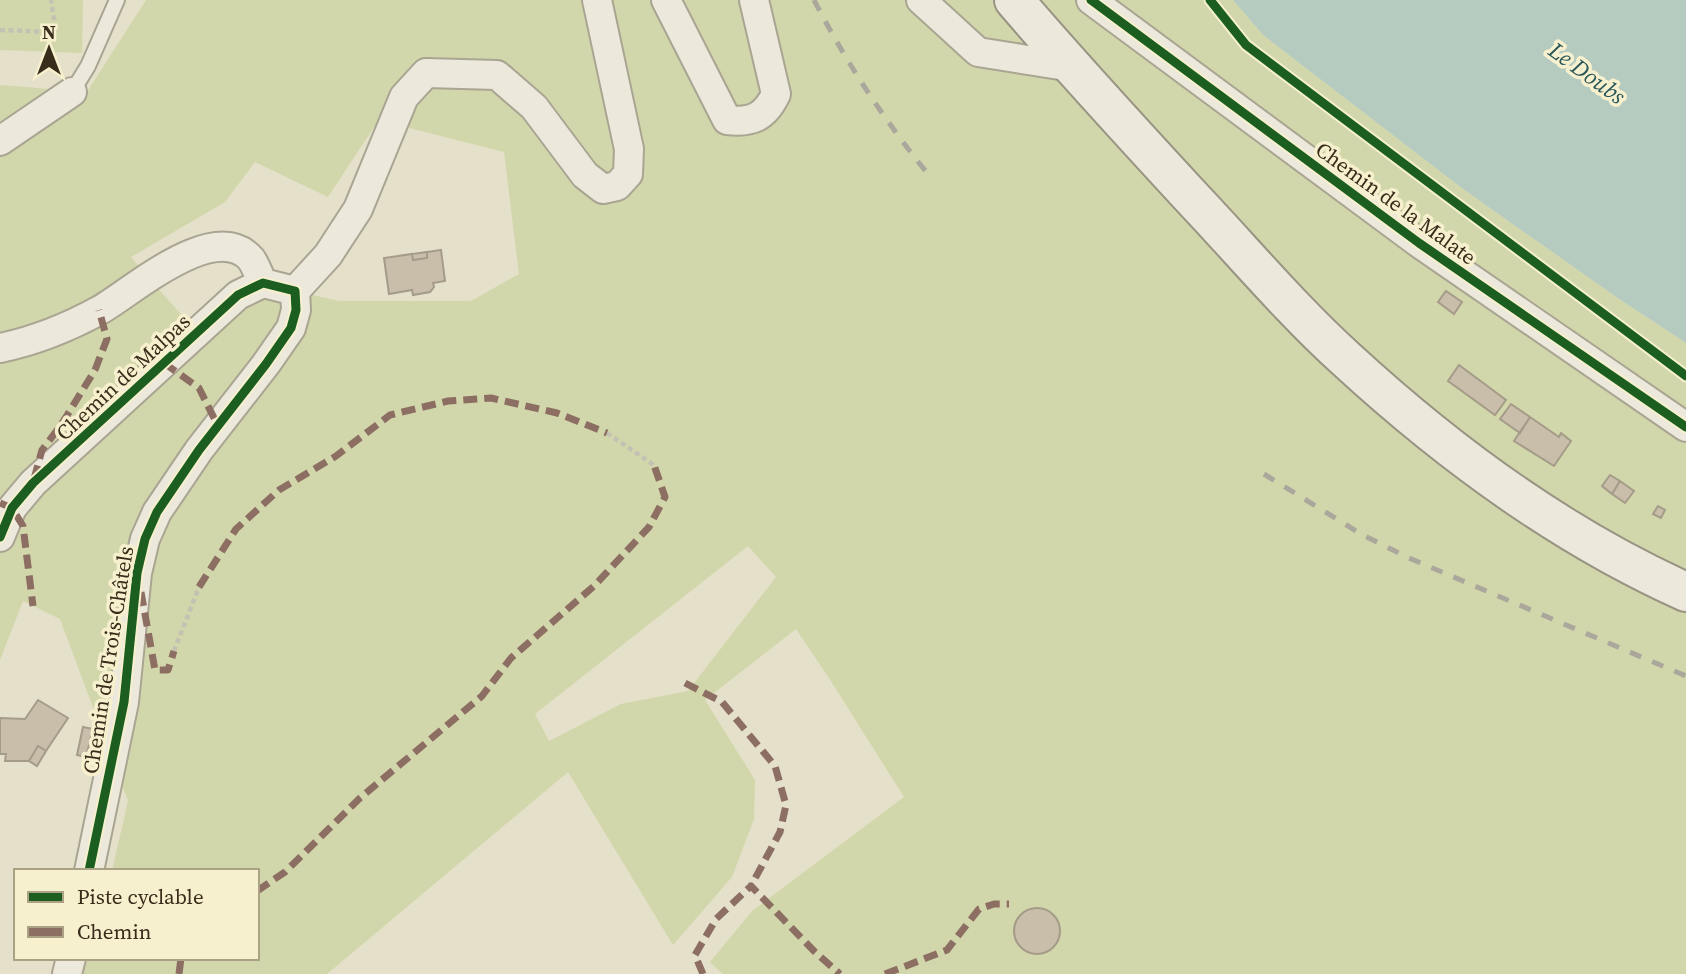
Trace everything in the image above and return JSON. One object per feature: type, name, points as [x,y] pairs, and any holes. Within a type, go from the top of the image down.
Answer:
[{"type":"main road","points":[[1014,0],[1072,67],[1282,295],[1345,358],[1454,452],[1553,521],[1686,592]]},
{"type":"street","points":[[0,348],[25,343],[99,310],[181,258],[213,247],[236,250],[251,259],[263,284],[295,291],[328,255],[358,209],[404,97],[426,73],[497,75],[534,107],[585,175],[603,190],[617,186],[628,174],[629,149],[597,0]]},
{"type":"street","points":[[666,0],[727,120],[743,122],[759,118],[776,94],[754,0]]},
{"type":"street","points":[[921,0],[978,52],[1072,67]]},
{"type":"street","name":"Chemin de la Malate","points":[[1091,0],[1419,243],[1686,427]]},
{"type":"street","points":[[0,141],[72,92]]},
{"type":"street","name":"Chemin de Malpas","points":[[0,537],[12,508],[33,483],[238,295],[263,284]]},
{"type":"street","name":"Chemin de Trois-Châtels","points":[[89,869],[124,702],[137,573],[145,539],[157,512],[199,450],[291,328],[296,310],[295,291]]},
{"type":"lane","points":[[72,92],[88,66],[117,0]]},
{"type":"path","points":[[0,30],[56,32],[51,0]]},
{"type":"path","points":[[607,433],[654,465]]},
{"type":"path","points":[[174,650],[199,587]]},
{"type":"green space","points":[[0,0],[83,0],[82,53],[0,50]]},
{"type":"green space","points":[[146,0],[1233,0],[1263,35],[1463,189],[1686,343],[1686,974],[723,974],[710,962],[752,911],[904,797],[796,629],[705,700],[755,780],[754,819],[732,877],[673,945],[568,772],[327,974],[81,974],[86,960],[259,960],[259,869],[112,869],[128,801],[60,619],[23,601],[0,660],[0,85],[87,92]],"holes":[[[380,118],[504,152],[519,274],[471,301],[339,301],[295,291],[243,301],[203,340],[131,257],[225,202],[255,162],[328,197]],[[748,546],[776,577],[688,691],[621,704],[549,741],[535,714]]]},
{"type":"water","name":"Le Doubs","points":[[1233,0],[1686,0],[1686,343],[1463,189],[1263,35]]},
{"type":"building","points":[[441,250],[445,281],[433,283],[434,287],[430,292],[413,295],[412,290],[389,294],[384,258],[412,254],[413,260],[427,258],[427,252]]},
{"type":"building","points":[[427,252],[427,258],[413,260],[412,254]]},
{"type":"building","points":[[1446,291],[1462,302],[1454,314],[1438,302]]},
{"type":"building","points":[[1459,365],[1506,400],[1495,415],[1448,381]]},
{"type":"building","points":[[1511,404],[1530,417],[1520,433],[1500,419]]},
{"type":"building","points":[[1530,417],[1559,437],[1561,433],[1571,441],[1554,466],[1514,441]]},
{"type":"building","points":[[1610,475],[1620,481],[1612,494],[1602,486]]},
{"type":"building","points":[[1620,481],[1634,491],[1625,503],[1612,494]]},
{"type":"building","points":[[1658,506],[1665,510],[1661,518],[1653,514]]},
{"type":"building","points":[[38,700],[68,718],[46,751],[38,746],[29,761],[5,761],[6,754],[0,754],[0,718],[25,719]]},
{"type":"building","points":[[83,727],[93,729],[86,757],[77,755]]},
{"type":"building","points":[[38,746],[46,751],[37,766],[29,761]]},
{"type":"building","points":[[1037,908],[1053,915],[1060,931],[1053,947],[1037,954],[1021,947],[1014,931],[1021,915]]},
{"type":"railway","points":[[814,0],[866,90],[928,174]]},
{"type":"railway","points":[[1264,474],[1361,534],[1409,558],[1686,676]]},
{"type":"marked path","points":[[34,479],[42,450],[95,370],[107,339],[99,310]]},
{"type":"marked path","points":[[164,363],[199,388],[218,426]]},
{"type":"marked path","points":[[199,587],[236,529],[279,490],[336,456],[390,415],[448,401],[491,398],[557,413],[607,433]]},
{"type":"marked path","points":[[259,890],[285,872],[360,798],[482,696],[511,658],[594,586],[649,527],[665,497],[654,465]]},
{"type":"marked path","points":[[0,503],[12,508],[23,526],[33,606]]},
{"type":"marked path","points":[[141,592],[155,670],[168,670],[174,651]]},
{"type":"marked path","points":[[685,683],[722,702],[775,766],[786,805],[780,832],[751,886]]},
{"type":"marked path","points":[[703,974],[695,955],[716,919],[751,886],[840,974]]},
{"type":"marked path","points":[[885,974],[947,950],[979,909],[994,904],[1009,904]]},
{"type":"marked path","points":[[179,974],[181,960]]},
{"type":"cycle path","points":[[1091,0],[1419,243],[1686,427]]},
{"type":"cycle path","points":[[1210,0],[1246,45],[1686,376]]},
{"type":"cycle path","points":[[0,537],[12,508],[33,483],[238,295],[263,283],[295,291],[296,310],[291,328],[199,450],[157,512],[145,539],[137,573],[124,702],[89,869]]}]
